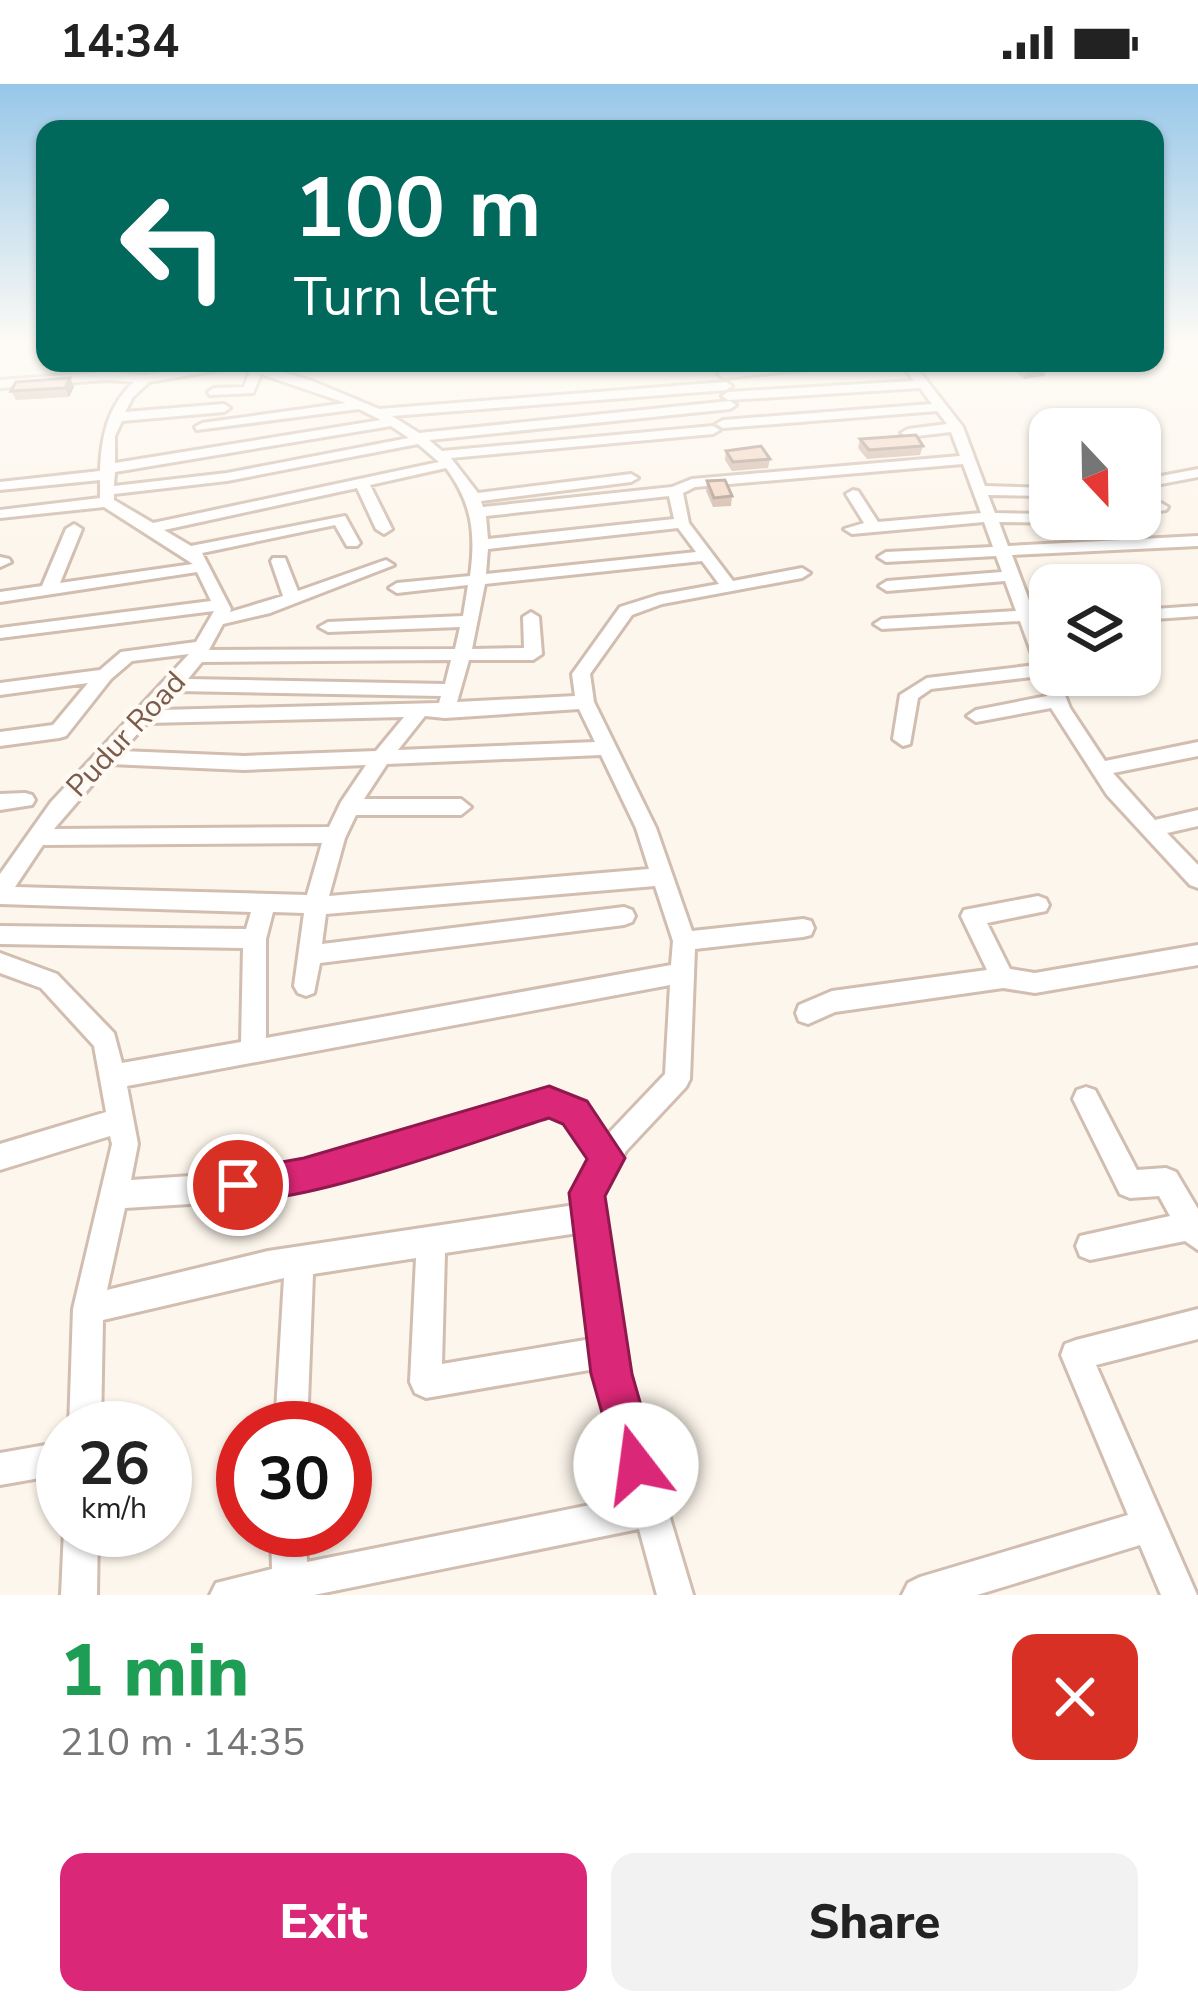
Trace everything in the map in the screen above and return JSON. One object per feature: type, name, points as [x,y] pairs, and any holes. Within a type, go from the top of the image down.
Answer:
[{"type":"street","points":[[135,416],[117,417],[108,436],[106,484],[127,518],[155,527],[189,551],[202,567],[219,612]]},
{"type":"street","points":[[202,427],[286,416]]},
{"type":"street","points":[[382,416],[443,459],[474,505],[475,582],[446,712]]},
{"type":"street","points":[[0,514],[106,484],[413,416]]},
{"type":"street","points":[[0,487],[227,477],[552,416]]},
{"type":"street","points":[[690,444],[729,420],[729,416]]},
{"type":"street","points":[[155,527],[362,482],[443,459],[846,416]]},
{"type":"street","points":[[947,416],[1029,607]]},
{"type":"street","points":[[908,433],[956,427]]},
{"type":"street","points":[[474,505],[675,491],[692,483],[968,460]]},
{"type":"street","points":[[1161,480],[1198,473]]},
{"type":"street","points":[[474,505],[631,478]]},
{"type":"street","points":[[362,482],[384,529]]},
{"type":"street","points":[[980,490],[1029,491]]},
{"type":"street","points":[[675,491],[682,523],[728,585]]},
{"type":"street","points":[[854,494],[874,527]]},
{"type":"street","points":[[852,529],[1029,518]]},
{"type":"street","points":[[189,551],[340,519],[352,543]]},
{"type":"street","points":[[478,545],[682,523]]},
{"type":"street","points":[[48,592],[74,529]]},
{"type":"street","points":[[886,557],[1198,541]]},
{"type":"street","points":[[397,588],[707,556]]},
{"type":"street","points":[[279,561],[292,598]]},
{"type":"street","points":[[0,633],[219,612],[292,598],[386,565]]},
{"type":"street","points":[[0,597],[202,567]]},
{"type":"street","points":[[675,1595],[608,1352],[587,1193],[616,1142],[677,1078],[684,941],[609,748],[585,702],[581,674],[626,611],[728,585],[802,573]]},
{"type":"street","points":[[887,586],[1012,576]]},
{"type":"street","points":[[108,622],[117,581]]},
{"type":"street","points":[[1161,614],[1198,611]]},
{"type":"street","name":"Pudur Road","points":[[0,893],[38,837],[200,651],[219,612]]},
{"type":"street","points":[[0,739],[59,730],[127,656],[200,651],[460,657],[532,654],[531,616]]},
{"type":"street","points":[[882,624],[1029,620]]},
{"type":"street","points":[[328,627],[469,621]]},
{"type":"street","points":[[902,739],[909,695],[927,684],[1029,671]]},
{"type":"street","points":[[0,689],[105,675]]},
{"type":"street","points":[[172,686],[452,690]]},
{"type":"street","points":[[1057,696],[1100,769],[1198,879]]},
{"type":"street","points":[[976,716],[1058,700]]},
{"type":"street","points":[[142,717],[446,712],[585,702]]},
{"type":"street","points":[[307,986],[313,904],[332,835],[379,760],[418,712]]},
{"type":"street","points":[[106,757],[244,763],[609,748]]},
{"type":"street","points":[[1100,769],[1198,748]]},
{"type":"street","points":[[0,802],[25,800]]},
{"type":"street","points":[[348,807],[461,807]]},
{"type":"street","points":[[1151,829],[1198,818]]},
{"type":"street","points":[[38,837],[332,835]]},
{"type":"street","points":[[0,893],[313,904],[662,877]]},
{"type":"street","points":[[253,1051],[255,939],[265,904]]},
{"type":"street","points":[[1003,979],[972,916],[1038,905]]},
{"type":"street","points":[[309,955],[625,916]]},
{"type":"street","points":[[684,941],[803,928]]},
{"type":"street","points":[[0,935],[255,939]]},
{"type":"street","points":[[808,1013],[832,1002],[1003,979],[1035,983],[1198,955]]},
{"type":"street","points":[[0,962],[50,981],[105,1041],[125,1144],[88,1309],[86,1401]]},
{"type":"street","points":[[112,1077],[682,973]]},
{"type":"street","points":[[1086,1099],[1130,1184],[1166,1182],[1196,1228],[1090,1246]]},
{"type":"street","points":[[113,1195],[206,1189],[304,1175],[549,1102],[575,1112],[607,1158]]},
{"type":"street","points":[[0,1157],[120,1120]]},
{"type":"street","points":[[88,1309],[298,1262],[590,1217]]},
{"type":"street","points":[[431,1242],[426,1382],[608,1352]]},
{"type":"street","points":[[292,1401],[298,1262]]},
{"type":"street","points":[[1179,1595],[1076,1355],[1198,1324]]},
{"type":"street","points":[[0,1468],[36,1462]]},
{"type":"street","points":[[228,1595],[649,1510]]},
{"type":"street","points":[[920,1595],[983,1586],[1147,1526]]},
{"type":"street","points":[[79,1595],[80,1557]]},
{"type":"street","points":[[289,1557],[290,1582]]},
{"type":"building","points":[[916,435],[923,446],[869,450],[860,439]]},
{"type":"building","points":[[761,446],[770,459],[733,462],[726,451]]},
{"type":"building","points":[[725,480],[732,496],[714,498],[707,481]]},
{"type":"route","points":[[238,1185],[304,1175],[549,1102],[575,1112],[607,1158],[587,1193],[611,1374],[636,1465]]}]
